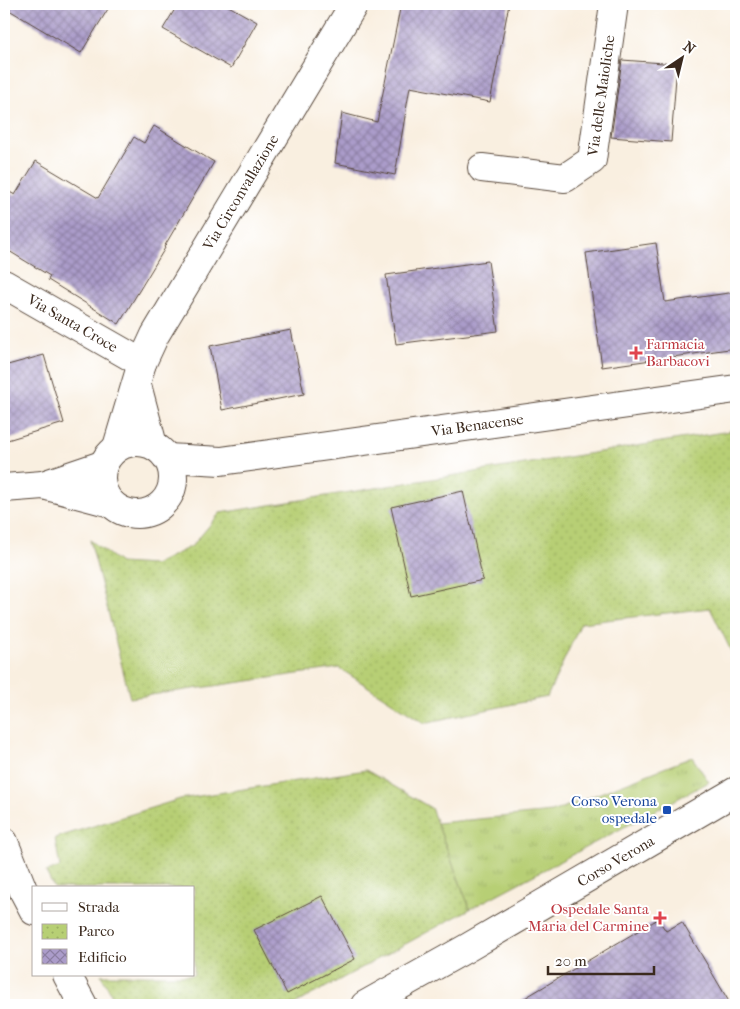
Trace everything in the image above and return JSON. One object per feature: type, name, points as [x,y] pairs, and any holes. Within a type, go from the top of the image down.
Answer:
[{"type":"street","name":"Via Circonvallazione","points":[[110,456],[155,335],[354,4]]},
{"type":"street","name":"Via delle Maioliche","points":[[482,168],[565,178],[592,160],[614,4]]},
{"type":"street","name":"Via Santa Croce","points":[[4,284],[139,374]]},
{"type":"street","points":[[139,374],[160,452],[172,468],[172,489],[167,499]]},
{"type":"street","name":"Via Benacense","points":[[4,488],[43,485],[110,456],[129,442],[135,441],[141,441],[160,452],[221,461],[736,389]]},
{"type":"street","points":[[110,456],[100,476],[101,486],[111,503]]},
{"type":"street","name":"Via Benacense","points":[[43,485],[111,503],[119,510],[140,514],[150,512],[160,506],[221,461]]},
{"type":"street","name":"Corso Verona","points":[[365,1005],[467,948],[736,791]]},
{"type":"street","points":[[4,842],[32,907]]},
{"type":"street","points":[[68,976],[83,1005]]},
{"type":"green space","points":[[736,430],[736,661],[710,608],[581,623],[547,697],[424,723],[339,668],[130,698],[90,540],[120,563],[154,565],[192,546],[220,513]]},
{"type":"green space","points":[[692,757],[709,782],[470,909],[437,823],[552,812]]},
{"type":"green space","points":[[366,770],[431,808],[470,909],[293,1005],[117,1005],[102,976],[195,976],[195,886],[53,886],[46,872],[60,867],[55,838],[180,799]]},
{"type":"building","points":[[4,4],[111,4],[81,53],[4,7]]},
{"type":"building","points":[[178,4],[225,4],[257,22],[231,68],[163,29]]},
{"type":"building","points":[[401,4],[509,4],[490,102],[410,87],[395,175],[335,163],[342,113],[377,122]]},
{"type":"building","points":[[622,60],[677,64],[671,142],[611,137]]},
{"type":"building","points":[[154,126],[214,162],[119,324],[48,280],[50,276],[4,248],[4,189],[15,195],[36,161],[98,198],[134,137],[144,143]]},
{"type":"building","points":[[656,243],[665,302],[736,292],[736,348],[602,367],[586,253]]},
{"type":"building","points":[[488,261],[498,331],[396,344],[386,275]]},
{"type":"building","points":[[291,330],[304,394],[222,410],[210,346]]},
{"type":"building","points":[[44,355],[64,423],[4,441],[4,366]]},
{"type":"building","points":[[463,491],[483,580],[411,596],[391,507]]},
{"type":"building","points":[[322,896],[355,959],[287,994],[254,930]]},
{"type":"building","points":[[658,919],[666,931],[682,922],[731,1005],[513,1005]]},
{"type":"place","name":"Farmacia Barbacovi","points":[[636,353]]},
{"type":"place","name":"Corso Verona ospedale","points":[[667,810]]},
{"type":"place","name":"Ospedale Santa Maria del Carmine","points":[[660,918]]}]
